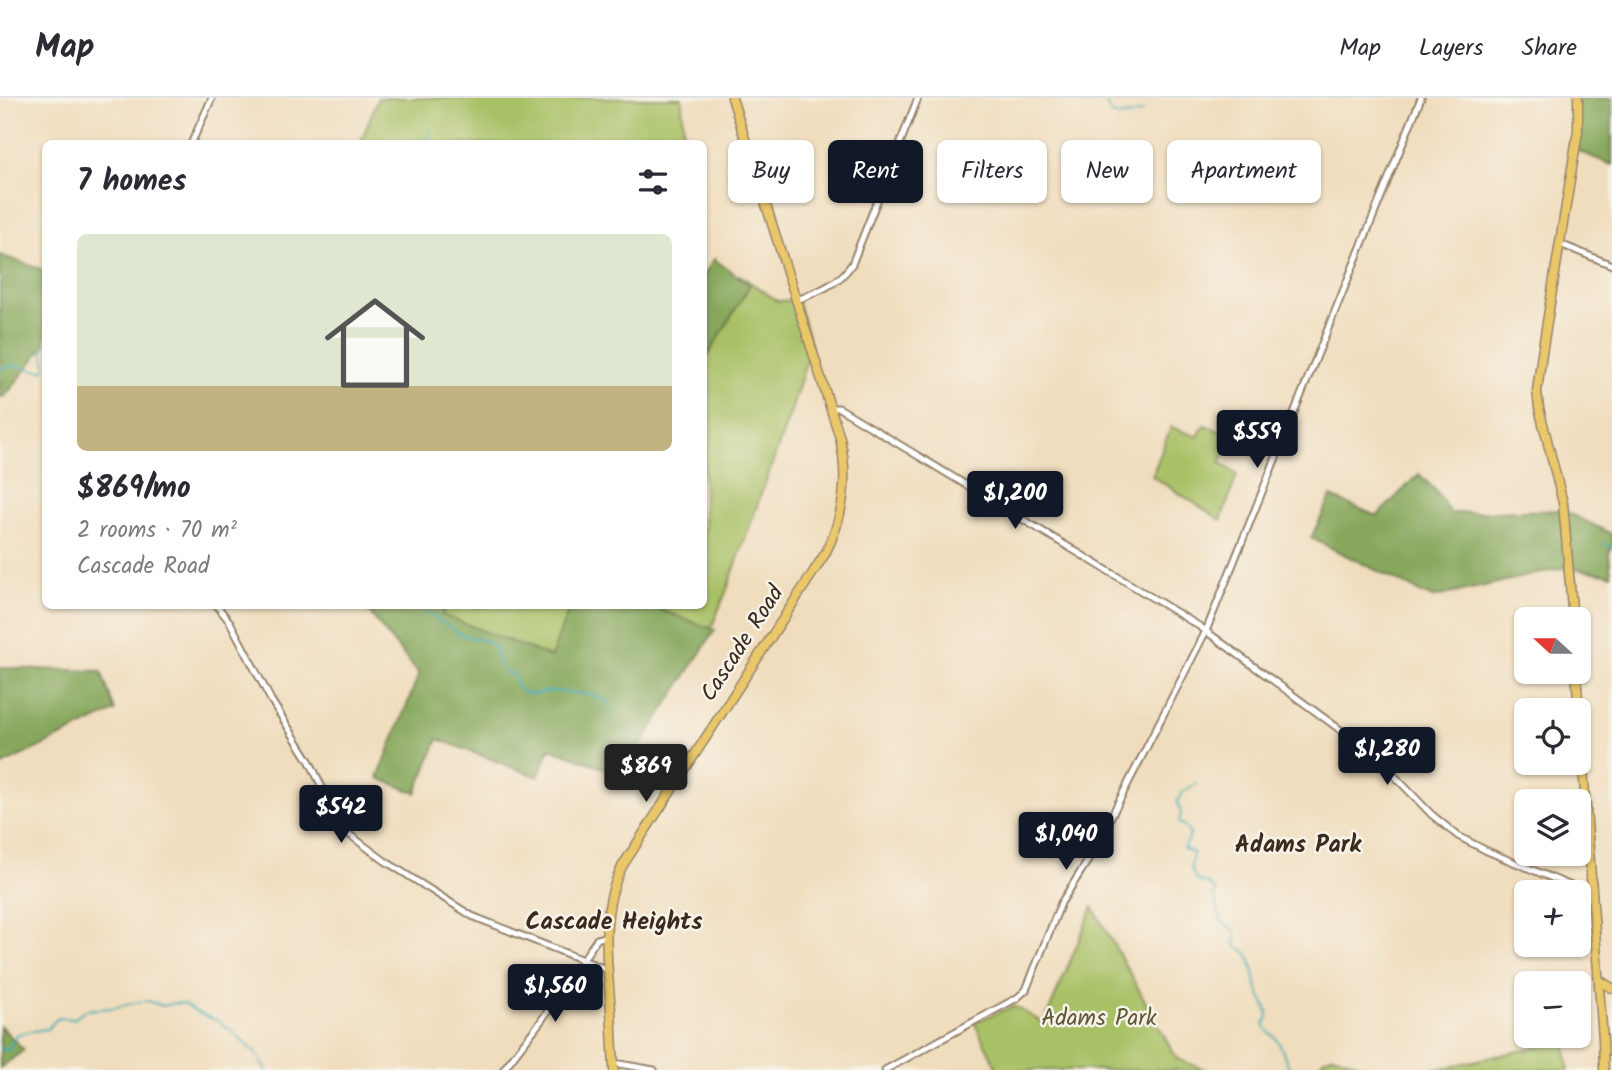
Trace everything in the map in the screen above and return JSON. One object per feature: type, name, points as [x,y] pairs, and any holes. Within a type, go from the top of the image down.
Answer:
[{"type":"main road","name":"Cascade Road","points":[[614,1067],[606,936],[608,907],[623,865],[825,554],[840,519],[844,498],[844,456],[831,408],[733,98]]},
{"type":"main road","points":[[1572,607],[1563,501],[1537,391],[1578,131],[1577,98]]},
{"type":"main road","points":[[1577,684],[1604,1070]]},
{"type":"main road","points":[[1599,980],[1612,989]]},
{"type":"street","points":[[193,140],[212,98]]},
{"type":"street","points":[[797,300],[830,287],[852,264],[918,98]]},
{"type":"street","points":[[884,1070],[1017,998],[1026,990],[1061,903],[1092,854],[1206,631],[1421,98]]},
{"type":"street","points":[[1560,244],[1612,265]]},
{"type":"street","points":[[831,408],[839,408],[1206,631],[1361,745],[1431,814],[1458,836],[1487,851],[1593,895]]},
{"type":"street","points":[[219,609],[230,622],[271,700],[310,762],[337,819],[350,835],[385,861],[472,916],[607,971]]},
{"type":"street","points":[[503,1070],[541,1022],[597,939],[606,936]]},
{"type":"street","points":[[1600,992],[1612,989]]},
{"type":"street","points":[[614,1067],[654,1070]]},
{"type":"green space","points":[[378,98],[682,98],[684,140],[643,140],[650,133],[637,140],[362,140]]},
{"type":"green space","points":[[1578,98],[1612,98],[1612,165],[1578,151]]},
{"type":"green space","points":[[0,255],[42,270],[42,349],[5,396],[0,397]]},
{"type":"green space","points":[[714,259],[750,285],[707,357],[707,270]]},
{"type":"green space","points":[[740,275],[777,301],[797,300],[811,346],[791,411],[704,646],[561,674],[429,609],[707,609],[707,286]]},
{"type":"green space","points":[[1204,425],[1236,437],[1220,462],[1237,475],[1221,520],[1152,476],[1171,427],[1198,437]]},
{"type":"green space","points":[[1419,474],[1436,491],[1450,513],[1563,510],[1612,534],[1609,553],[1611,575],[1567,567],[1432,598],[1311,538],[1331,497],[1377,516]]},
{"type":"green space","points":[[366,609],[444,609],[442,615],[551,657],[569,609],[658,609],[715,630],[620,774],[550,748],[538,777],[438,739],[416,793],[378,778],[419,674]]},
{"type":"green space","points":[[0,668],[101,671],[115,711],[0,766]]},
{"type":"green space","name":"Adams Park","points":[[1093,907],[1177,1059],[1206,1070],[998,1070],[974,1022],[1014,1006],[1044,1023]]},
{"type":"green space","points":[[0,1026],[24,1050],[0,1068]]},
{"type":"green space","points":[[1533,1048],[1566,1048],[1569,1070],[1432,1070]]},
{"type":"green space","points":[[1333,1055],[1377,1070],[1322,1070],[1317,1067],[1324,1059]]},
{"type":"waterway","points":[[1105,98],[1114,115],[1143,112]]},
{"type":"waterway","points":[[429,127],[429,140]]},
{"type":"waterway","points":[[0,369],[19,366],[42,371]]},
{"type":"waterway","points":[[1603,543],[1612,548]]},
{"type":"waterway","points":[[424,609],[461,634],[492,645],[501,669],[505,674],[511,673],[515,676],[516,686],[524,693],[551,691],[588,694],[603,699],[612,708]]},
{"type":"waterway","points":[[1197,783],[1182,793],[1177,802],[1181,812],[1179,823],[1184,825],[1190,834],[1183,848],[1194,853],[1191,864],[1193,874],[1198,881],[1208,884],[1216,891],[1214,896],[1221,921],[1234,930],[1235,946],[1250,959],[1257,988],[1268,1014],[1265,1027],[1278,1041],[1291,1070]]},
{"type":"waterway","points":[[0,1048],[8,1051],[16,1035],[47,1029],[58,1018],[74,1019],[85,1010],[112,1008],[143,1001],[163,1006],[174,1003],[184,1004],[231,1030],[258,1056],[267,1070]]},
{"type":"district","name":"Adams Park","points":[[1298,845]]},
{"type":"district","name":"Cascade Heights","points":[[614,922]]}]
